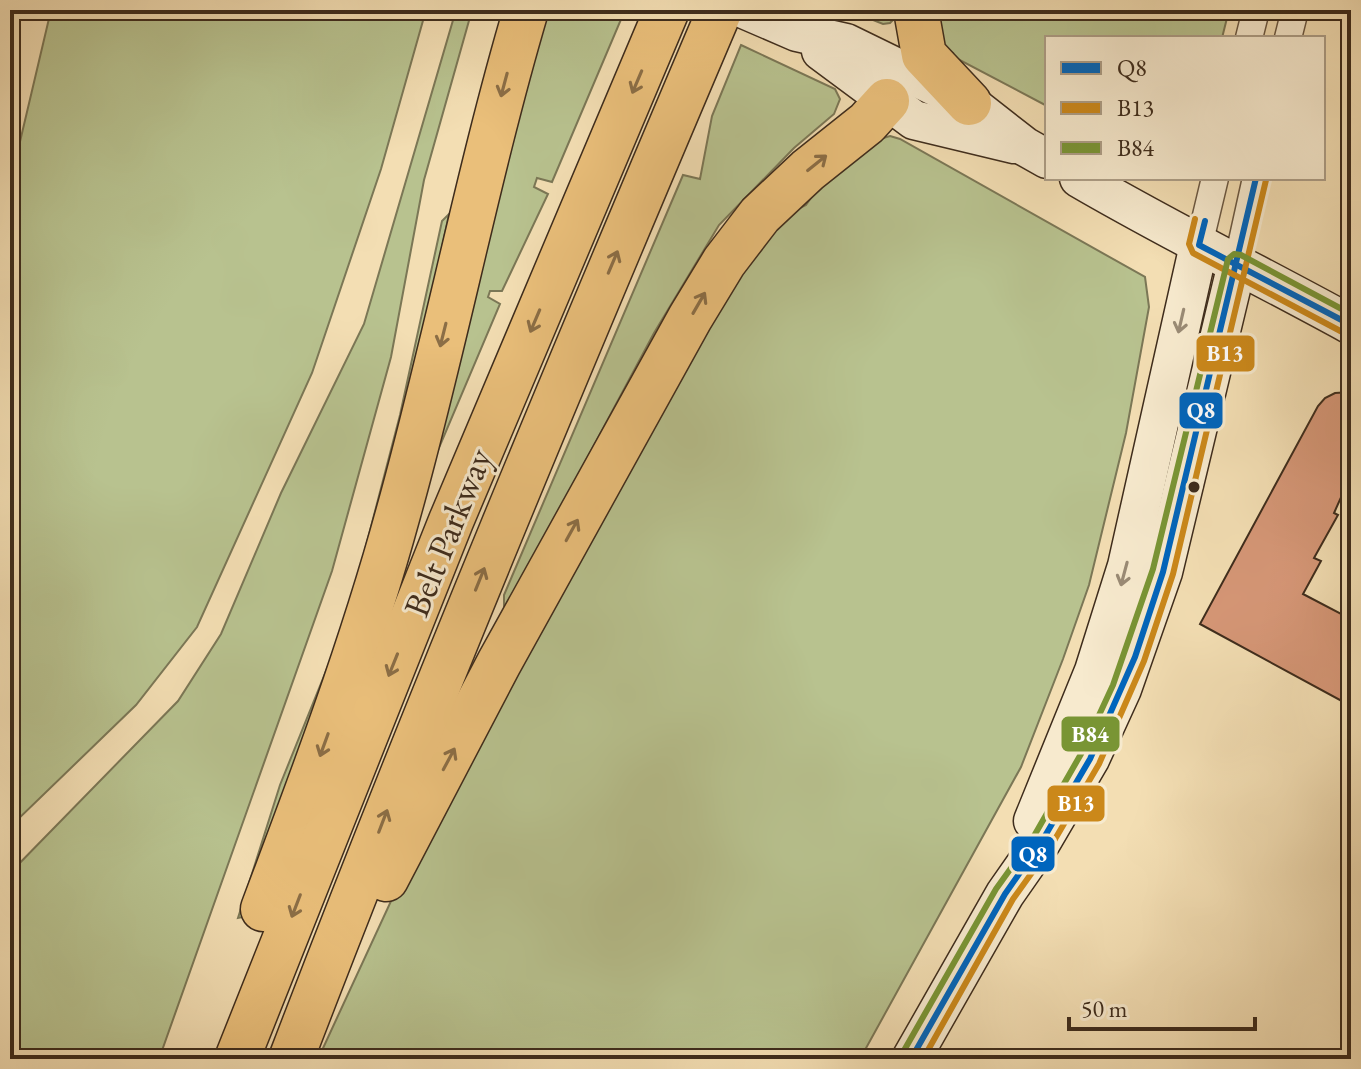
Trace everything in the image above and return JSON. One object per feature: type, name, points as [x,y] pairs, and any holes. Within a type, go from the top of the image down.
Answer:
[{"type":"highway","points":[[208,1059],[337,709],[376,591],[526,10]]},
{"type":"highway","name":"Belt Parkway","points":[[237,1059],[451,521],[667,10]]},
{"type":"highway","name":"Belt Parkway","points":[[297,1041],[493,546],[720,10]]},
{"type":"highway","points":[[916,10],[924,55],[969,103]]},
{"type":"highway","points":[[297,1041],[513,638],[718,271],[760,215],[808,170],[867,123],[887,101]]},
{"type":"main road","points":[[746,10],[797,32],[846,43],[969,103],[1036,153]]},
{"type":"main road","points":[[797,32],[914,120],[1036,153]]},
{"type":"main road","points":[[1082,180],[1167,230],[1351,325]]},
{"type":"main road","points":[[1005,894],[1050,775],[1090,683],[1112,618],[1127,566],[1199,245]]},
{"type":"main road","points":[[911,1059],[1005,894],[1042,841],[1090,759],[1135,657],[1163,572],[1237,264]]},
{"type":"street","points":[[1250,36],[1256,10]]},
{"type":"street","points":[[1288,36],[1295,10]]},
{"type":"street","points":[[1199,245],[1215,180]]},
{"type":"street","points":[[1237,264],[1256,180]]},
{"type":"green space","points":[[51,10],[426,10],[381,169],[312,373],[197,627],[136,705],[10,827],[10,184]]},
{"type":"green space","points":[[456,10],[472,10],[424,180],[391,357],[332,571],[159,1059],[10,1059],[10,873],[178,701],[221,634],[281,493],[364,324]]},
{"type":"green space","points":[[545,10],[625,10],[552,182],[537,178],[534,187],[548,194],[502,291],[490,291],[488,297],[500,304],[405,528]]},
{"type":"green space","points":[[848,10],[896,10],[897,16],[890,23],[883,24]]},
{"type":"green space","points":[[929,10],[1229,10],[1222,36],[1045,36],[1045,105],[952,56],[953,53],[934,42]]},
{"type":"green space","points":[[741,45],[835,89],[840,99],[834,114],[794,148],[719,225],[654,333],[514,595],[504,608],[504,595],[683,175],[700,179],[712,116]]},
{"type":"green space","points":[[890,136],[1145,277],[1149,307],[1126,433],[1089,585],[1063,659],[1021,767],[860,1059],[318,1059],[410,860],[719,295],[784,216],[806,205],[822,182],[880,139]]},
{"type":"green space","points":[[449,214],[415,377],[334,667],[243,917],[238,918],[280,785],[347,619],[400,415],[442,221]]},
{"type":"building","points":[[1351,392],[1351,475],[1334,513],[1338,515],[1314,558],[1321,561],[1303,594],[1351,619],[1351,706],[1200,624],[1318,406],[1335,393]]},
{"type":"transit line","name":"Q8","points":[[911,1059],[1005,894],[1042,841],[1090,759],[1135,657],[1163,572],[1256,180]]},
{"type":"transit line","name":"B13","points":[[923,1059],[1013,899],[1051,846],[1099,764],[1144,661],[1173,574],[1266,180]]},
{"type":"transit line","name":"B13","points":[[1195,219],[1189,244],[1193,253],[1346,334]]},
{"type":"transit line","name":"Q8","points":[[1205,221],[1199,245],[1351,325]]},
{"type":"transit line","name":"B84","points":[[902,1054],[996,889],[1034,836],[1081,754],[1113,685],[1153,569],[1228,259],[1234,254],[1241,255],[1351,314]]}]
